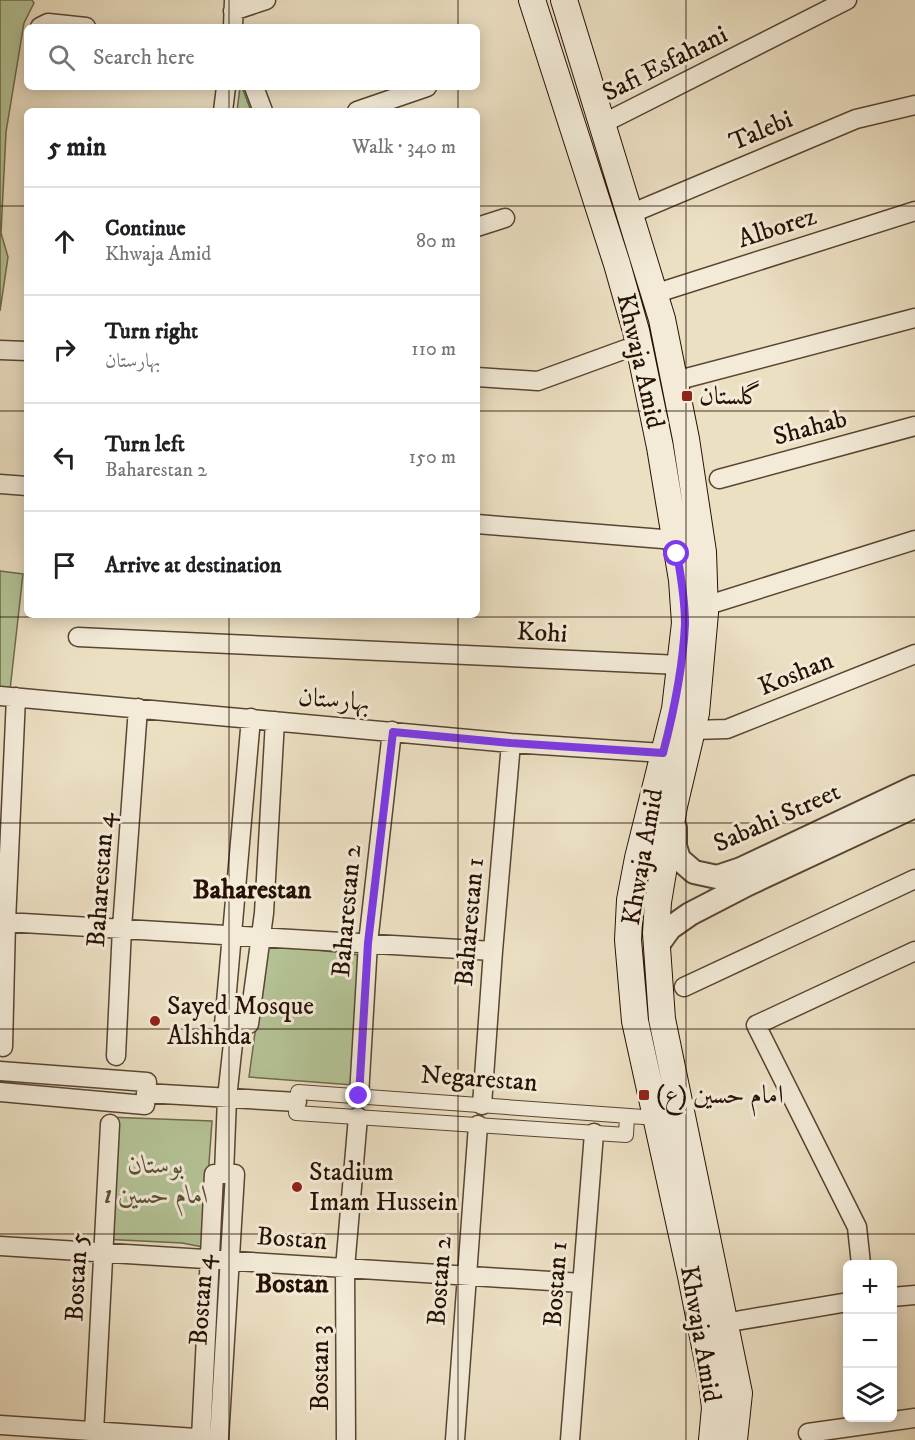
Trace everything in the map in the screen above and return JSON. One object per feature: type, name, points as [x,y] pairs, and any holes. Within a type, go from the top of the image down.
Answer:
[{"type":"main road","name":"Khwaja Amid","points":[[532,0],[617,264],[636,331],[660,447],[682,580],[685,623],[675,709],[636,868],[630,900],[628,940],[636,1021],[712,1382],[715,1408],[712,1440]]},
{"type":"main road","name":"Khwaja Amid","points":[[564,0],[662,319],[675,381],[703,552],[705,606],[701,665],[693,730],[674,806],[658,902],[657,946],[662,1019],[739,1393],[734,1440]]},
{"type":"main road","points":[[676,547],[703,552]]},
{"type":"street","points":[[233,13],[266,0]]},
{"type":"street","name":"Safi Esfahani","points":[[602,124],[847,0]]},
{"type":"street","points":[[223,108],[226,90]]},
{"type":"street","points":[[255,90],[262,108]]},
{"type":"street","points":[[366,108],[418,90]]},
{"type":"street","name":"Talebi","points":[[630,214],[856,119],[915,105]]},
{"type":"street","name":"Alborez","points":[[654,294],[915,212]]},
{"type":"street","points":[[480,226],[505,218]]},
{"type":"street","points":[[675,381],[915,318]]},
{"type":"street","points":[[480,377],[538,381],[626,349]]},
{"type":"street","points":[[0,350],[24,351]]},
{"type":"street","name":"Shahab","points":[[719,479],[915,426]]},
{"type":"street","points":[[0,484],[24,486]]},
{"type":"street","points":[[480,524],[676,547]]},
{"type":"street","points":[[705,606],[915,540]]},
{"type":"street","name":"Kohi","points":[[78,637],[680,665]]},
{"type":"street","name":"Koshan","points":[[693,730],[727,729],[915,654]]},
{"type":"street","points":[[3,1047],[8,696]]},
{"type":"street","name":"بهارستان","points":[[8,696],[511,743],[663,753]]},
{"type":"street","name":"Baharestan 4","points":[[116,1056],[122,928],[138,708]]},
{"type":"street","points":[[251,718],[224,1025],[249,1024],[264,914],[275,721]]},
{"type":"street","name":"Baharestan 2","points":[[359,1096],[368,943],[393,732]]},
{"type":"street","name":"Baharestan 1","points":[[482,1105],[511,743]]},
{"type":"street","name":"Sabahi Street","points":[[657,946],[670,928],[690,914],[915,787]]},
{"type":"street","name":"Sabahi Street","points":[[674,806],[675,846],[679,859],[694,872],[717,877],[795,853],[915,806]]},
{"type":"street","points":[[661,998],[915,879]]},
{"type":"street","points":[[6,922],[493,951]]},
{"type":"street","points":[[861,1260],[857,1227],[756,1025],[915,951]]},
{"type":"street","name":"Bostan 4","points":[[224,1174],[227,1098],[236,1025]]},
{"type":"street","points":[[0,1071],[147,1082],[146,1105],[0,1092]]},
{"type":"street","name":"Negarestan","points":[[146,1093],[227,1098],[359,1096],[657,1118]]},
{"type":"street","points":[[297,1097],[297,1113],[626,1135],[627,1116]]},
{"type":"street","name":"Bostan 3","points":[[346,1440],[345,1268],[358,1117]]},
{"type":"street","name":"Bostan 5","points":[[94,1432],[110,1124]]},
{"type":"street","name":"Bostan 2","points":[[455,1440],[478,1125]]},
{"type":"street","name":"Bostan 1","points":[[570,1440],[594,1133]]},
{"type":"street","name":"Bostan 4","points":[[214,1174],[235,1174],[231,1260],[210,1439],[214,1174]]},
{"type":"street","name":"Bostan","points":[[0,1246],[582,1283]]},
{"type":"street","points":[[897,1297],[915,1295]]},
{"type":"street","points":[[724,1323],[843,1303]]},
{"type":"street","points":[[808,1433],[915,1418]]},
{"type":"street","points":[[0,1425],[228,1440]]},
{"type":"green space","points":[[0,0],[32,0],[34,3],[24,23],[6,132],[1,233],[8,257],[0,311]]},
{"type":"green space","points":[[240,90],[243,90],[250,108],[237,108]]},
{"type":"green space","points":[[0,571],[23,574],[10,690],[0,689]]},
{"type":"green space","points":[[267,944],[359,955],[353,1085],[249,1077]]},
{"type":"green space","name":"بوستان امام حسین 1","points":[[107,1117],[212,1121],[203,1247],[182,1243],[102,1239]]},
{"type":"place","name":"گلستان","points":[[687,396]]},
{"type":"place","name":"Sayed Mosque Alshhda","points":[[155,1021]]},
{"type":"place","name":"امام حسین (ع)","points":[[644,1095]]},
{"type":"place","name":"Stadium Imam Hussein","points":[[297,1187]]},
{"type":"district","name":"Baharestan","points":[[252,890]]},
{"type":"district","name":"Bostan","points":[[292,1284]]},
{"type":"route","points":[[359,1096],[368,943],[385,783],[393,732],[511,743],[663,753],[675,709],[685,623],[682,580],[677,554]]}]
